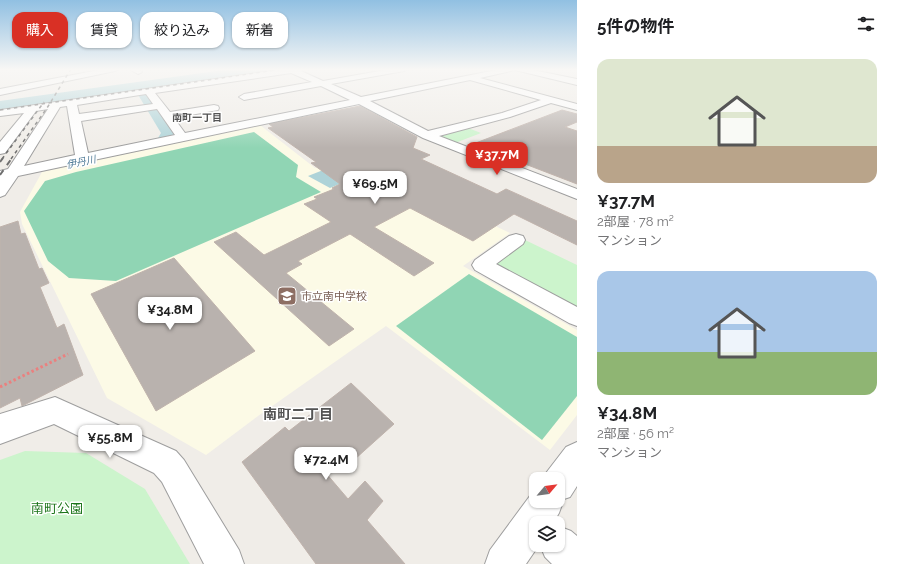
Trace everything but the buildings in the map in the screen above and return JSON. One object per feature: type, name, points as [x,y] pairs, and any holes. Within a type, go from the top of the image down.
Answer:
[{"type":"street","points":[[0,104],[33,103],[88,95]]},
{"type":"street","points":[[59,100],[72,102],[119,95]]},
{"type":"street","points":[[153,95],[182,138]]},
{"type":"street","points":[[241,95],[272,119]]},
{"type":"street","points":[[349,95],[427,135],[577,194]]},
{"type":"street","points":[[8,175],[82,158],[361,101],[380,95]]},
{"type":"street","points":[[534,95],[577,107]]},
{"type":"street","points":[[0,192],[8,175],[59,100]]},
{"type":"street","points":[[427,135],[506,115],[551,100]]},
{"type":"street","points":[[72,102],[82,158]]},
{"type":"street","points":[[0,113],[33,103]]},
{"type":"street","points":[[0,150],[33,103]]},
{"type":"street","points":[[75,118],[159,106]]},
{"type":"street","points":[[167,116],[214,108]]},
{"type":"street","points":[[486,109],[506,115]]},
{"type":"street","points":[[447,120],[462,126]]},
{"type":"street","points":[[175,127],[200,123]]},
{"type":"street","points":[[516,240],[482,265],[577,317]]},
{"type":"street","points":[[0,429],[55,410],[165,462],[173,471],[225,564]]},
{"type":"street","points":[[565,475],[577,458]]},
{"type":"street","points":[[504,564],[529,538]]},
{"type":"street","points":[[565,547],[577,561]]},
{"type":"path","points":[[0,387],[68,354]]},
{"type":"shaded area","name":"市立南中学校","points":[[260,125],[315,168],[350,157],[510,233],[463,266],[577,330],[577,415],[550,450],[386,326],[258,416],[206,455],[107,398],[22,224],[20,212],[42,172]]},
{"type":"green space","points":[[468,128],[481,133],[455,143],[438,136]]},
{"type":"green space","points":[[254,132],[298,165],[296,177],[321,192],[116,281],[69,278],[48,261],[24,211],[45,181],[76,172]]},
{"type":"green space","points":[[523,239],[577,265],[577,313],[491,265]]},
{"type":"green space","points":[[469,274],[577,337],[577,396],[542,440],[396,326]]},
{"type":"green space","name":"南町公園","points":[[25,451],[86,453],[145,489],[190,564],[0,564],[0,460]]},
{"type":"water","points":[[346,161],[368,172],[330,188],[308,176]]},
{"type":"waterway","points":[[0,106],[75,95]]},
{"type":"waterway","name":"伊丹川","points":[[147,95],[173,135],[169,138]]},
{"type":"railway","points":[[50,103],[55,95]]},
{"type":"railway","points":[[50,103],[101,95]]},
{"type":"railway","points":[[11,159],[50,103]]},
{"type":"railway","points":[[43,104],[50,103]]},
{"type":"railway","points":[[0,110],[43,104]]},
{"type":"railway","points":[[2,159],[43,104]]},
{"type":"railway","points":[[0,162],[3,158]]},
{"type":"railway","points":[[0,175],[12,158]]},
{"type":"place","name":"市立南中学校","points":[[287,296]]},
{"type":"district","name":"南町一丁目","points":[[197,117]]},
{"type":"district","name":"南町二丁目","points":[[298,414]]}]
